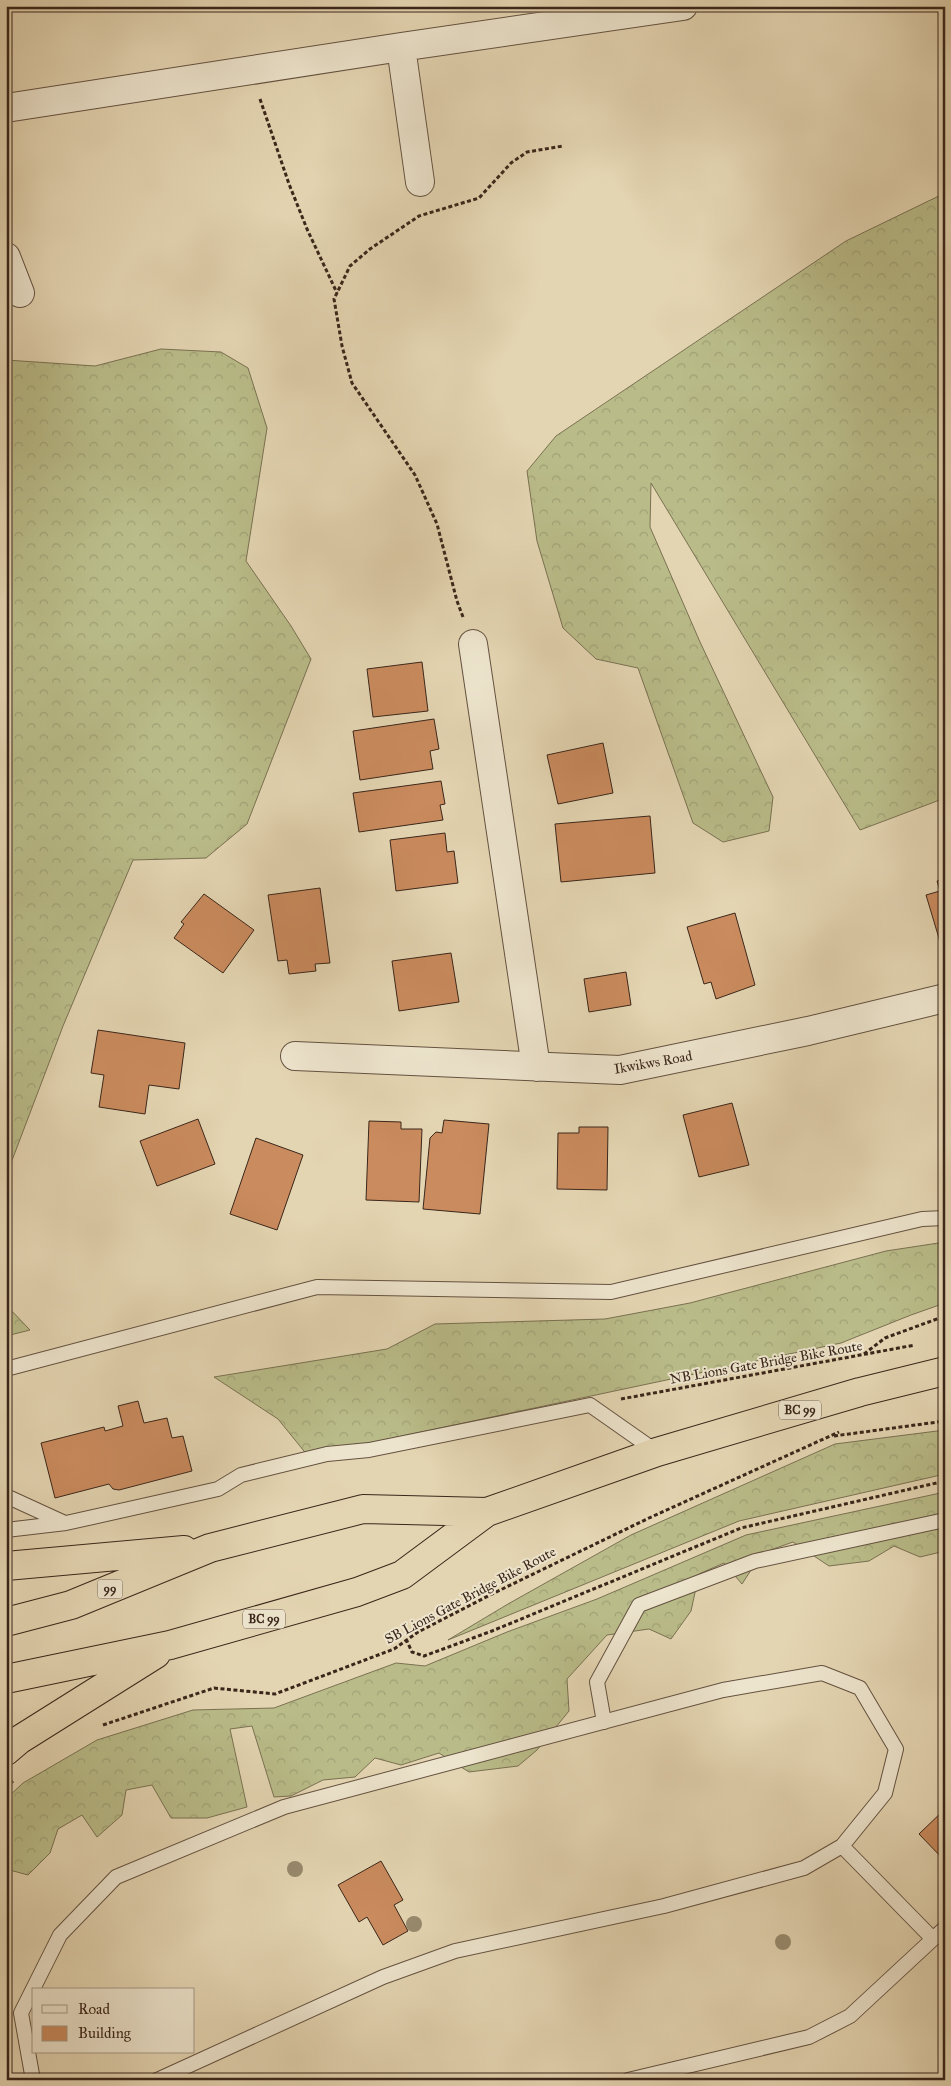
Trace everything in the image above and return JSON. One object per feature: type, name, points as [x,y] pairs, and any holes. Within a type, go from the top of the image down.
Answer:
[{"type":"highway","name":"BC 99","points":[[170,1645],[358,1592],[402,1575],[487,1512],[657,1452],[860,1392],[945,1372]]},
{"type":"highway","name":"BC 99","points":[[210,1548],[363,1509],[487,1512]]},
{"type":"highway","points":[[6,1566],[210,1548]]},
{"type":"highway","name":"99","points":[[6,1622],[71,1605],[210,1548]]},
{"type":"highway","points":[[6,1679],[170,1645]]},
{"type":"highway","points":[[6,1751],[19,1740],[170,1645]]},
{"type":"highway","points":[[6,1698],[44,1670]]},
{"type":"street","points":[[6,108],[683,6]]},
{"type":"street","points":[[401,47],[420,182]]},
{"type":"street","points":[[6,257],[20,293]]},
{"type":"street","points":[[473,644],[536,1067]]},
{"type":"street","name":"Ikwikws Road","points":[[295,1056],[620,1070],[808,1031],[945,998]]},
{"type":"lane","points":[[6,1369],[317,1287],[611,1292],[922,1219],[945,1218]]},
{"type":"lane","points":[[6,1530],[66,1523],[218,1489],[240,1476],[327,1454],[370,1450],[590,1405],[657,1452]]},
{"type":"lane","points":[[6,1496],[66,1523]]},
{"type":"lane","points":[[604,1722],[597,1682],[639,1605],[755,1561],[945,1520]]},
{"type":"lane","points":[[34,1988],[60,1935],[116,1877],[284,1807],[723,1690],[822,1673],[860,1688],[896,1749],[884,1793],[842,1846],[804,1868],[683,1901],[455,1951],[383,1977],[157,2080]]},
{"type":"lane","points":[[842,1846],[933,1939]]},
{"type":"lane","points":[[628,2080],[809,2037],[850,2016],[945,1928]]},
{"type":"lane","points":[[32,1991],[21,2013],[33,2080]]},
{"type":"path","points":[[250,70],[289,184],[307,229],[337,293]]},
{"type":"path","points":[[473,644],[457,601],[437,524],[415,475],[352,383],[342,346],[334,299],[350,266],[370,249],[419,216],[478,198],[511,163],[527,152],[563,146]]},
{"type":"path","points":[[861,1356],[886,1338],[945,1316]]},
{"type":"path","name":"NB Lions Gate Bridge Bike Route","points":[[590,1405],[917,1345]]},
{"type":"path","points":[[829,1436],[945,1421]]},
{"type":"path","name":"SB Lions Gate Bridge Bike Route","points":[[100,1726],[214,1688],[275,1694],[394,1649],[406,1640],[494,1593],[649,1518],[844,1430]]},
{"type":"path","points":[[406,1640],[412,1652],[424,1656],[492,1631],[741,1528],[945,1481]]},
{"type":"path","points":[[6,1787],[14,1780]]},
{"type":"green space","points":[[945,193],[945,798],[860,830],[651,483],[650,527],[700,642],[773,797],[769,831],[723,842],[693,823],[638,668],[596,659],[563,628],[537,541],[527,471],[556,436],[846,241]]},
{"type":"green space","points":[[161,349],[221,352],[248,368],[267,428],[246,561],[291,626],[311,659],[247,824],[206,858],[133,860],[63,1026],[11,1163],[6,1169],[6,360],[95,366]]},
{"type":"green space","points":[[945,1242],[945,1303],[841,1343],[308,1456],[278,1419],[214,1377],[387,1349],[435,1324],[605,1319],[690,1303],[886,1251]]},
{"type":"green space","points":[[6,1305],[30,1330],[6,1336]]},
{"type":"green space","points":[[945,1430],[945,1474],[739,1521],[448,1640],[631,1535],[835,1444]]},
{"type":"green space","points":[[945,1492],[945,1551],[920,1557],[894,1546],[869,1561],[829,1566],[793,1542],[762,1553],[742,1584],[724,1563],[699,1574],[691,1611],[671,1639],[649,1629],[607,1635],[567,1679],[569,1711],[537,1750],[518,1766],[469,1772],[439,1753],[401,1765],[375,1758],[355,1777],[323,1780],[291,1796],[274,1797],[252,1726],[230,1729],[247,1807],[207,1818],[171,1818],[152,1785],[126,1790],[122,1815],[97,1837],[82,1815],[58,1829],[50,1853],[28,1875],[6,1869],[6,1799],[23,1783],[97,1740],[193,1710],[274,1708],[396,1663],[425,1666],[507,1632],[597,1599],[746,1535]]},
{"type":"building","points":[[422,662],[428,711],[373,717],[367,669]]},
{"type":"building","points":[[434,719],[439,749],[430,751],[433,769],[360,780],[353,731]]},
{"type":"building","points":[[603,743],[613,793],[558,804],[547,755]]},
{"type":"building","points":[[441,781],[445,804],[440,805],[443,820],[359,832],[353,793]]},
{"type":"building","points":[[650,816],[655,873],[561,882],[555,824]]},
{"type":"building","points":[[445,833],[447,852],[454,851],[458,883],[396,891],[390,840]]},
{"type":"building","points":[[945,879],[945,944],[941,945],[926,895],[940,891],[937,881]]},
{"type":"building","points":[[320,888],[330,963],[315,964],[316,971],[289,974],[287,960],[278,961],[268,895]]},
{"type":"building","points":[[204,894],[254,930],[223,973],[174,938],[184,924],[181,922]]},
{"type":"building","points":[[735,913],[755,985],[716,999],[711,982],[704,984],[687,927]]},
{"type":"building","points":[[451,953],[459,1002],[399,1011],[392,961]]},
{"type":"building","points":[[626,972],[631,1005],[589,1012],[584,979]]},
{"type":"building","points":[[98,1030],[185,1043],[179,1089],[149,1085],[145,1114],[99,1107],[104,1075],[91,1073]]},
{"type":"building","points":[[732,1103],[749,1165],[699,1177],[683,1115]]},
{"type":"building","points":[[198,1119],[215,1164],[157,1186],[140,1141]]},
{"type":"building","points":[[444,1120],[489,1124],[480,1214],[423,1209],[430,1138],[436,1132],[442,1133]]},
{"type":"building","points":[[369,1121],[401,1122],[401,1129],[422,1129],[419,1202],[366,1200]]},
{"type":"building","points":[[579,1127],[608,1127],[607,1190],[557,1189],[558,1133],[579,1133]]},
{"type":"building","points":[[256,1138],[303,1155],[277,1230],[230,1214]]},
{"type":"building","points":[[138,1401],[144,1423],[167,1418],[172,1438],[183,1436],[192,1471],[119,1490],[113,1489],[109,1484],[55,1498],[41,1443],[104,1427],[105,1431],[123,1426],[118,1406]]},
{"type":"building","points":[[945,1809],[945,1861],[919,1834]]},
{"type":"building","points":[[381,1861],[403,1900],[394,1905],[408,1931],[383,1945],[367,1917],[359,1922],[338,1885]]}]
